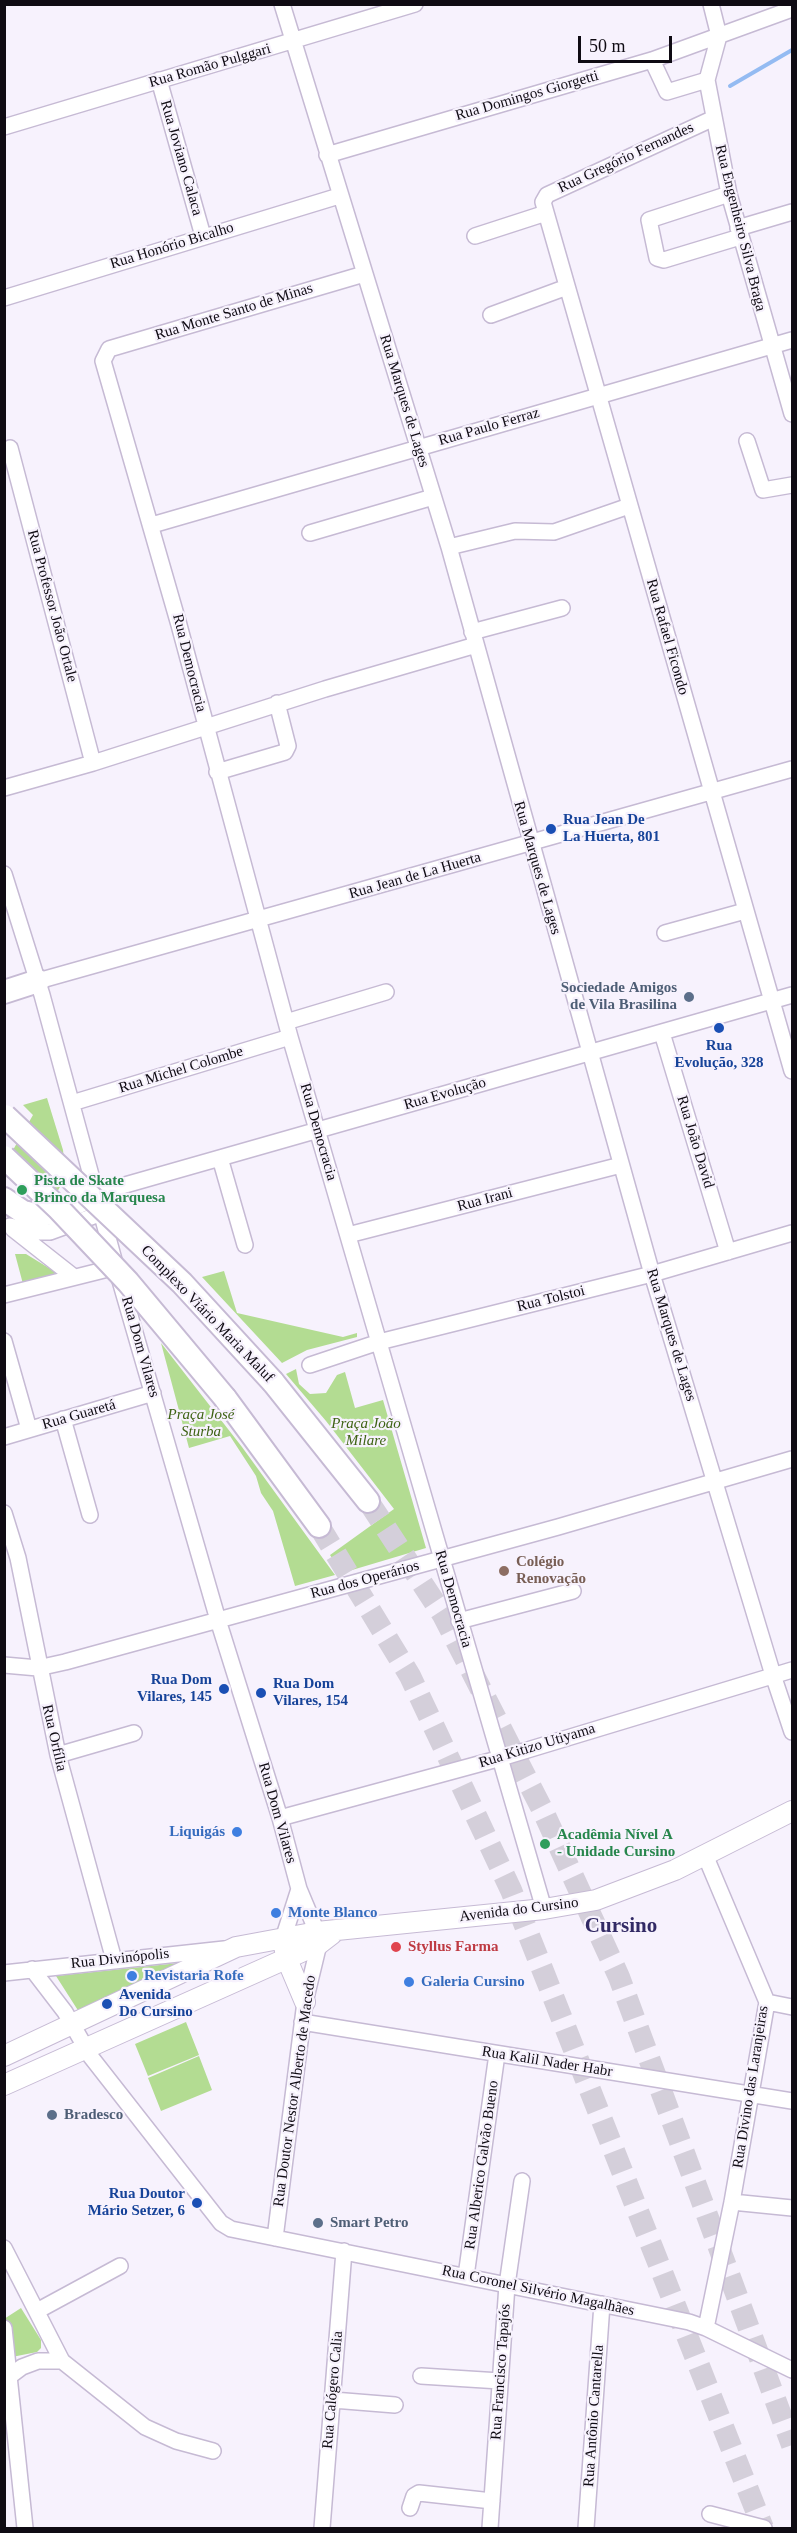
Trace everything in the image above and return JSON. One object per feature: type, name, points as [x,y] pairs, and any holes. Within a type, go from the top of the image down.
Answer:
[{"type":"highway","points":[[4,992],[38,981]]},
{"type":"highway","name":"Complexo Viário Maria Maluf","points":[[5,1116],[182,1283],[273,1382],[368,1501]]},
{"type":"highway","points":[[4,1157],[58,1208],[128,1282],[225,1398],[319,1526]]},
{"type":"highway","points":[[4,1199],[23,1212],[37,1215],[100,1203]]},
{"type":"main road","name":"Avenida do Cursino","points":[[4,2085],[85,2048],[285,1948],[323,1936],[544,1909],[596,1900],[618,1893],[705,1855],[792,1811]]},
{"type":"main road","name":"Avenida do Cursino","points":[[4,2056],[236,1947],[285,1948]]},
{"type":"main road","points":[[285,1948],[304,2001]]},
{"type":"street","name":"Rua Marques de Lages","points":[[282,4],[449,547],[652,1274],[792,1732]]},
{"type":"street","name":"Rua Romão Pulggari","points":[[4,127],[415,4]]},
{"type":"street","points":[[652,60],[664,89],[670,93],[707,80],[719,36],[711,4]]},
{"type":"street","name":"Rua Domingos Giorgetti","points":[[327,155],[652,60],[792,9]]},
{"type":"street","name":"Rua Joviano Calaca","points":[[159,80],[203,236]]},
{"type":"street","name":"Rua Engenheiro Silva Braga","points":[[707,80],[729,194],[792,414]]},
{"type":"street","name":"Rua Gregório Fernandes","points":[[475,236],[545,208],[547,195],[714,118]]},
{"type":"street","points":[[729,194],[650,220],[657,258],[664,260],[792,212]]},
{"type":"street","name":"Rua Honório Bicalho","points":[[4,298],[339,195]]},
{"type":"street","name":"Rua Rafael Ficondo","points":[[545,208],[597,397],[792,1071]]},
{"type":"street","name":"Rua Monte Santo de Minas","points":[[105,352],[364,274]]},
{"type":"street","points":[[490,315],[567,287]]},
{"type":"street","name":"Rua Paulo Ferraz","points":[[152,525],[792,340]]},
{"type":"street","name":"Rua Democracia","points":[[105,352],[103,361],[152,525],[257,921],[544,1909]]},
{"type":"street","points":[[747,441],[763,490],[792,485]]},
{"type":"street","name":"Rua Professor João Ortale","points":[[10,448],[93,763]]},
{"type":"street","points":[[310,532],[433,497]]},
{"type":"street","points":[[449,547],[515,531],[554,532],[629,506]]},
{"type":"street","points":[[4,788],[93,763],[278,704],[562,608]]},
{"type":"street","points":[[218,772],[285,752],[288,746],[278,704]]},
{"type":"street","name":"Rua Jean de La Huerta","points":[[38,981],[792,769]]},
{"type":"street","name":"Rua Dom Vilares","points":[[4,874],[38,981],[116,1266],[218,1620],[280,1818],[299,1889],[323,1936]]},
{"type":"street","points":[[665,933],[745,911]]},
{"type":"street","name":"Rua Michel Colombe","points":[[72,1103],[288,1029],[386,992]]},
{"type":"street","name":"Rua Evolução","points":[[100,1203],[220,1158],[792,995]]},
{"type":"street","name":"Rua João David","points":[[662,1033],[728,1252]]},
{"type":"street","points":[[220,1158],[245,1245]]},
{"type":"street","name":"Rua Irani","points":[[348,1236],[621,1165]]},
{"type":"street","points":[[7,1224],[35,1232],[50,1232],[100,1203]]},
{"type":"street","points":[[7,1224],[74,1276]]},
{"type":"street","name":"Rua Tolstoi","points":[[310,1365],[379,1342],[652,1274],[792,1233]]},
{"type":"street","points":[[4,1295],[116,1266]]},
{"type":"street","points":[[4,1341],[29,1429]]},
{"type":"street","name":"Rua Guaretá","points":[[4,1437],[153,1393]]},
{"type":"street","points":[[63,1419],[90,1515]]},
{"type":"street","name":"Rua dos Operários","points":[[4,1665],[38,1668],[441,1559],[792,1459]]},
{"type":"street","name":"Rua Orfília","points":[[4,1513],[18,1557],[38,1668],[58,1755],[114,1960]]},
{"type":"street","points":[[459,1621],[573,1591]]},
{"type":"street","name":"Rua Kitizo Utiyama","points":[[280,1818],[501,1758],[792,1670]]},
{"type":"street","points":[[58,1755],[134,1733]]},
{"type":"street","name":"Rua Divino das Laranjeiras","points":[[705,1855],[767,2002],[732,2202],[706,2328]]},
{"type":"street","points":[[285,1948],[299,1889]]},
{"type":"street","name":"Rua Doutor Nestor Alberto de Macedo","points":[[275,2238],[304,2001],[323,1936]]},
{"type":"street","name":"Rua Divinópolis","points":[[4,1973],[236,1947]]},
{"type":"street","points":[[50,1990],[60,1965]]},
{"type":"street","name":"Rua Coronel Silvério Magalhães","points":[[32,1970],[50,1990],[85,2048],[221,2223],[231,2229],[602,2304],[706,2328],[792,2370]]},
{"type":"street","points":[[767,2002],[792,2007]]},
{"type":"street","name":"Rua Kalil Nader Habr","points":[[302,2022],[792,2102]]},
{"type":"street","name":"Rua Alberico Galvão Bueno","points":[[466,2276],[497,2054]]},
{"type":"street","name":"Rua Francisco Tapajós","points":[[490,2529],[507,2285],[522,2181]]},
{"type":"street","points":[[732,2202],[792,2208]]},
{"type":"street","points":[[4,2248],[62,2361],[145,2427],[176,2441],[213,2451]]},
{"type":"street","name":"Rua Calógero Calia","points":[[322,2529],[344,2251]]},
{"type":"street","points":[[37,2311],[120,2266]]},
{"type":"street","name":"Rua Antônio Cantarella","points":[[586,2529],[602,2304]]},
{"type":"street","points":[[4,2328],[7,2375],[25,2529]]},
{"type":"street","points":[[7,2375],[38,2361],[62,2361]]},
{"type":"street","points":[[421,2376],[500,2381]]},
{"type":"street","points":[[333,2400],[395,2405]]},
{"type":"street","points":[[410,2508],[414,2496],[419,2493],[492,2501]]},
{"type":"street","points":[[710,2514],[740,2526],[764,2529]]},
{"type":"green space","points":[[47,1098],[63,1150],[66,1177],[57,1192],[32,1195],[5,1176],[5,1164],[33,1115],[23,1105]]},
{"type":"green space","points":[[15,1254],[26,1254],[57,1273],[23,1284]]},
{"type":"green space","points":[[224,1271],[237,1313],[343,1337],[357,1333],[357,1337],[307,1350],[282,1363],[202,1277]]},
{"type":"green space","name":"Praça José Sturba","points":[[161,1343],[242,1447],[335,1575],[295,1586],[273,1511],[261,1493],[256,1476],[230,1436],[189,1448]]},
{"type":"green space","name":"Praça João Milare","points":[[296,1369],[299,1384],[310,1394],[326,1393],[337,1375],[345,1372],[355,1408],[383,1400],[426,1548],[342,1573],[330,1555],[394,1509],[326,1421],[286,1374]]},
{"type":"green space","points":[[188,1962],[79,2012],[56,1976]]},
{"type":"green space","points":[[186,2022],[199,2055],[148,2076],[135,2044]]},
{"type":"green space","points":[[199,2056],[212,2090],[161,2111],[148,2078]]},
{"type":"green space","points":[[21,2308],[41,2340],[41,2348],[37,2352],[12,2357],[4,2319]]},
{"type":"waterway","points":[[730,86],[792,50]]},
{"type":"tunnel","points":[[368,1501],[443,1615],[542,1809],[619,1977],[792,2445]]},
{"type":"tunnel","points":[[319,1526],[410,1676],[511,1890],[763,2528]]},
{"type":"place","name":"Rua Jean De La Huerta, 801","points":[[551,829]]},
{"type":"place","name":"Sociedade Amigos de Vila Brasilina","points":[[689,997]]},
{"type":"place","name":"Rua Evolução, 328","points":[[719,1028]]},
{"type":"place","name":"Pista de Skate Brinco da Marquesa","points":[[22,1190]]},
{"type":"place","name":"Colégio Renovação","points":[[504,1571]]},
{"type":"place","name":"Rua Dom Vilares, 145","points":[[224,1689]]},
{"type":"place","name":"Rua Dom Vilares, 154","points":[[261,1693]]},
{"type":"place","name":"Liquigás","points":[[237,1832]]},
{"type":"place","name":"Acadêmia Nível A - Unidade Cursino","points":[[545,1844]]},
{"type":"place","name":"Monte Blanco","points":[[276,1913]]},
{"type":"place","name":"Styllus Farma","points":[[396,1947]]},
{"type":"place","name":"Revistaria Rofe","points":[[132,1976]]},
{"type":"place","name":"Galeria Cursino","points":[[409,1982]]},
{"type":"place","name":"Avenida Do Cursino","points":[[107,2004]]},
{"type":"place","name":"Bradesco","points":[[52,2115]]},
{"type":"place","name":"Rua Doutor Mário Setzer, 6","points":[[197,2203]]},
{"type":"place","name":"Smart Petro","points":[[318,2223]]},
{"type":"district","name":"Cursino","points":[[621,1927]]}]
